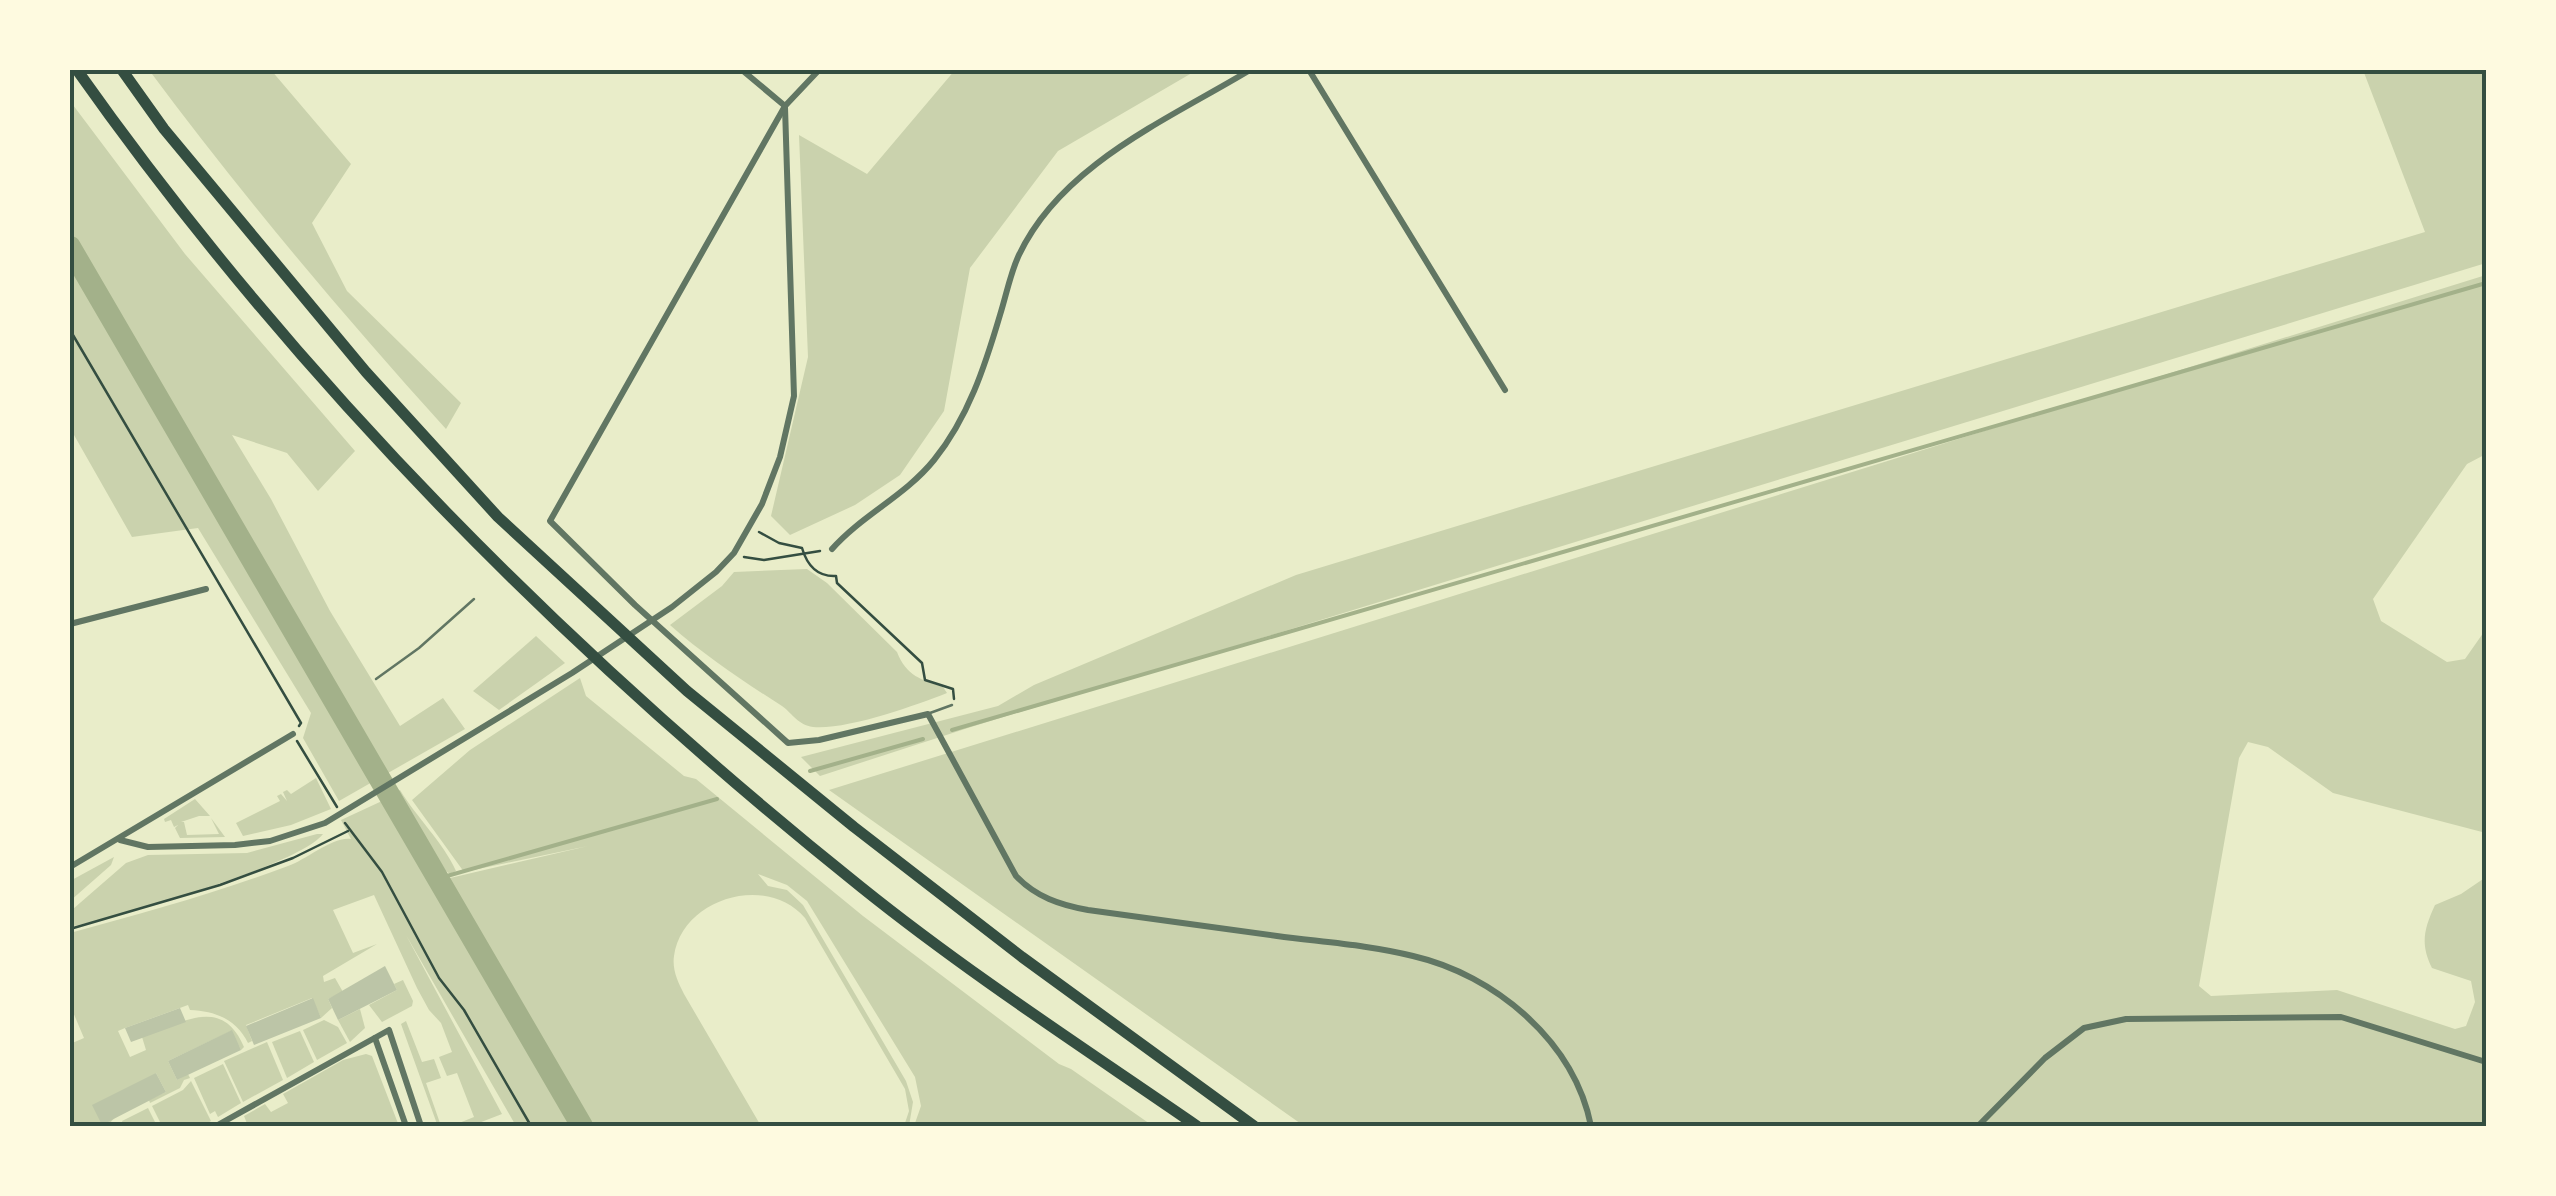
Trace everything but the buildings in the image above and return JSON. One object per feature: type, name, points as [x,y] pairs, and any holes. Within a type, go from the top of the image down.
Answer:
[{"type":"highway","points":[[77,70],[130,145],[291,344],[470,539],[563,629],[660,719],[862,888],[1196,1126]]},
{"type":"highway","points":[[122,70],[164,129],[341,342],[498,517],[687,691],[824,802],[1022,957],[1254,1126]]},
{"type":"street","points":[[120,840],[148,847],[254,844],[300,832],[340,814],[672,607],[734,553],[750,527],[780,457],[794,396],[785,106],[742,70]]},
{"type":"street","points":[[818,70],[785,106],[550,521],[635,605],[788,743],[819,740],[928,714],[949,747],[992,837],[1026,888],[1076,908],[1417,957],[1478,981],[1550,1040],[1572,1072],[1591,1126]]},
{"type":"street","points":[[832,549],[843,536],[900,496],[935,459],[966,412],[988,356],[1016,260],[1037,222],[1088,168],[1250,70]]},
{"type":"street","points":[[1309,70],[1504,390]]},
{"type":"street","points":[[70,624],[206,589]]},
{"type":"street","points":[[70,867],[293,734]]},
{"type":"street","points":[[1978,1126],[2045,1058],[2084,1028],[2126,1019],[2341,1018],[2486,1062]]},
{"type":"street","points":[[216,1126],[389,1030],[422,1126]]},
{"type":"street","points":[[375,1038],[406,1126]]},
{"type":"lane","points":[[376,679],[419,648],[474,599]]},
{"type":"lane","points":[[928,714],[952,705]]},
{"type":"path","points":[[70,330],[300,722],[293,734],[340,814]]},
{"type":"path","points":[[750,527],[779,543],[802,548],[811,567],[836,576],[837,584],[922,663],[925,680],[953,690],[956,694],[952,705]]},
{"type":"path","points":[[734,553],[764,560],[832,549]]},
{"type":"path","points":[[70,929],[275,866],[349,830],[382,872],[440,978],[464,1010],[531,1126]]},
{"type":"green space","points":[[149,70],[271,70],[351,164],[312,223],[347,291],[461,403],[446,429],[293,253]]},
{"type":"green space","points":[[955,70],[1197,70],[1058,151],[970,268],[944,411],[900,475],[855,505],[790,535],[771,516],[808,357],[799,135],[867,174]]},
{"type":"green space","points":[[2363,70],[2486,70],[2486,263],[820,776],[801,757],[998,706],[1034,685],[1296,575],[2425,232]]},
{"type":"green space","points":[[70,101],[185,254],[355,451],[318,491],[287,453],[232,435],[330,611],[400,726],[443,698],[465,729],[339,801],[303,738],[311,713],[198,528],[132,537],[70,428]]},
{"type":"green space","points":[[2486,275],[2486,454],[2467,464],[2373,599],[2381,621],[2447,662],[2465,659],[2486,629],[2486,833],[2333,793],[2268,747],[2248,742],[2239,758],[2199,986],[2211,996],[2337,990],[2455,1029],[2466,1026],[2475,1002],[2471,981],[2432,968],[2425,936],[2435,905],[2486,877],[2486,1126],[1304,1126],[829,790]]},
{"type":"green space","points":[[807,569],[827,583],[897,652],[910,672],[943,687],[947,693],[862,721],[808,726],[670,625],[722,586],[734,572]]},
{"type":"green space","points":[[536,636],[565,663],[499,710],[473,691]]},
{"type":"green space","points":[[580,678],[586,696],[684,776],[696,779],[863,916],[1059,1064],[1153,1126],[914,1126],[921,1106],[915,1077],[807,901],[787,885],[758,874],[768,886],[787,890],[803,905],[906,1081],[913,1102],[909,1126],[904,1126],[909,1111],[905,1089],[805,918],[789,904],[749,895],[728,898],[692,919],[680,936],[674,961],[684,994],[761,1126],[516,1126],[406,935],[502,1114],[471,1126],[460,1126],[459,1123],[474,1117],[457,1073],[447,1076],[439,1057],[452,1052],[441,1023],[417,988],[374,895],[333,910],[353,953],[377,944],[323,976],[324,982],[335,978],[343,992],[328,999],[332,1008],[321,1018],[312,998],[246,1025],[252,1041],[248,1043],[225,1018],[190,1010],[188,1005],[118,1031],[130,1057],[146,1050],[142,1037],[185,1020],[212,1017],[235,1031],[244,1047],[241,1050],[231,1031],[168,1061],[177,1080],[188,1074],[190,1078],[180,1088],[150,1103],[149,1100],[166,1092],[156,1073],[108,1125],[118,1126],[70,1126],[70,1044],[84,1038],[70,1005],[70,933],[207,894],[295,863],[336,841],[351,839],[341,820],[382,801],[433,882],[588,846],[464,872],[412,800],[470,750]]},
{"type":"green space","points":[[316,778],[331,809],[291,825],[243,836],[236,823],[280,801],[277,796],[281,794],[287,801],[283,792],[291,794]]},
{"type":"green space","points":[[400,790],[456,871],[446,871],[396,792]]},
{"type":"green space","points":[[195,799],[210,816],[181,822],[187,835],[219,834],[211,818],[225,837],[180,838],[175,828],[178,825],[174,827],[171,820],[165,822]]},
{"type":"green space","points":[[323,834],[307,847],[245,875],[70,927],[73,909],[126,863],[148,855],[247,853]]},
{"type":"green space","points":[[114,857],[111,865],[70,901],[70,881]]},
{"type":"green space","points":[[403,980],[412,1006],[382,1022],[369,1005],[397,990],[394,984]]},
{"type":"green space","points":[[360,1009],[365,1028],[350,1042],[338,1020]]},
{"type":"green space","points":[[324,1020],[338,1027],[347,1043],[317,1060],[303,1030]]},
{"type":"green space","points":[[406,1021],[422,1062],[434,1059],[441,1078],[426,1083],[441,1126],[433,1126],[437,1124],[401,1024]]},
{"type":"green space","points":[[300,1031],[314,1062],[287,1078],[272,1042]]},
{"type":"green space","points":[[267,1042],[283,1080],[243,1102],[224,1061]]},
{"type":"green space","points":[[372,1056],[399,1126],[248,1126],[244,1116],[265,1104],[271,1112],[288,1103],[283,1094],[343,1060]]},
{"type":"green space","points":[[223,1064],[241,1103],[218,1117],[215,1111],[210,1114],[194,1078]]},
{"type":"green space","points":[[191,1081],[211,1121],[202,1126],[162,1126],[152,1106],[183,1090]]},
{"type":"green space","points":[[148,1108],[157,1126],[124,1126],[122,1121]]},
{"type":"waterway","points":[[70,247],[582,1126]]},
{"type":"waterway","points":[[952,730],[2486,283]]},
{"type":"waterway","points":[[810,771],[923,739]]},
{"type":"waterway","points":[[440,878],[717,799]]}]
